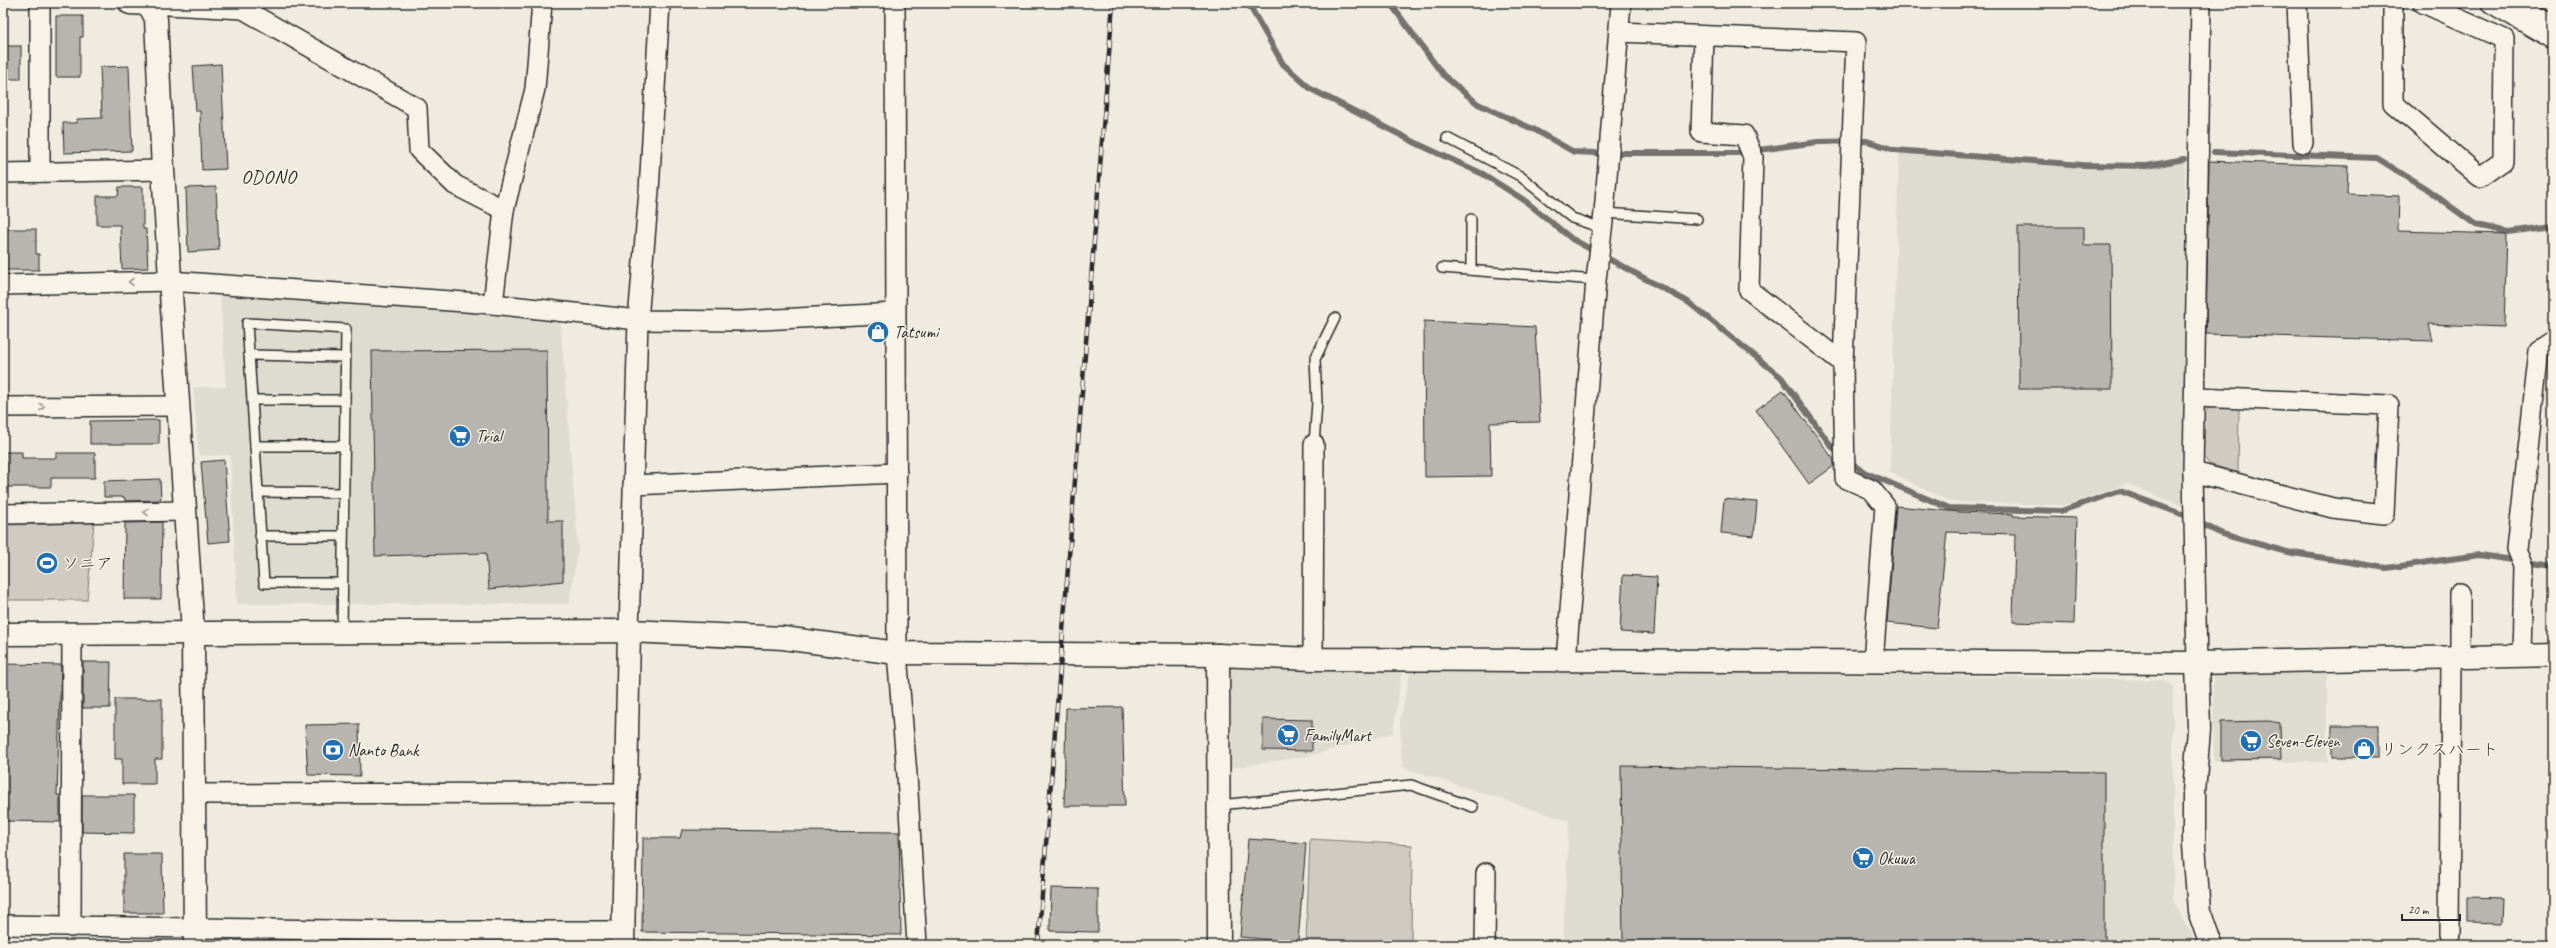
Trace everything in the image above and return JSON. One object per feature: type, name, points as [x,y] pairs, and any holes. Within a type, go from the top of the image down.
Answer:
[{"type":"street","points":[[40,3],[40,172]]},
{"type":"street","points":[[493,304],[504,210],[535,89],[542,3]]},
{"type":"street","points":[[3,926],[71,927],[195,937],[622,938],[624,793],[638,320],[650,191],[660,3]]},
{"type":"street","points":[[895,3],[897,653],[906,759],[917,944]]},
{"type":"street","points":[[1566,661],[1596,280],[1603,221],[1621,3]]},
{"type":"street","points":[[2201,3],[2194,472],[2199,729],[2194,793],[2194,845],[2199,911],[2211,945]]},
{"type":"street","points":[[2297,3],[2303,143]]},
{"type":"street","points":[[2393,3],[2393,103],[2480,176],[2504,160],[2504,39],[2424,3]]},
{"type":"street","points":[[2491,3],[2553,39]]},
{"type":"street","points":[[2498,3],[2553,22]]},
{"type":"street","points":[[140,4],[243,9],[417,108],[419,150],[456,185],[504,210]]},
{"type":"street","points":[[140,4],[156,19],[163,170],[193,633],[195,937]]},
{"type":"street","points":[[1619,32],[1856,42],[1843,364],[1846,457],[1845,478],[1872,490],[1885,506],[1873,662]]},
{"type":"street","points":[[1704,36],[1701,132],[1744,135],[1752,151],[1749,290],[1843,364]]},
{"type":"street","points":[[3,173],[163,170]]},
{"type":"street","points":[[3,285],[170,281],[493,304],[638,320],[740,322],[895,314]]},
{"type":"street","points":[[2522,656],[2520,558],[2539,350],[2553,342]]},
{"type":"street","points":[[2194,472],[2333,508],[2384,514],[2389,405],[2196,397]]},
{"type":"street","points":[[3,407],[178,406]]},
{"type":"street","points":[[1313,659],[1314,444]]},
{"type":"street","points":[[633,485],[897,473]]},
{"type":"street","points":[[3,514],[185,511]]},
{"type":"street","points":[[2449,935],[2456,656],[2460,593]]},
{"type":"street","points":[[3,634],[629,631],[783,638],[897,653],[1218,655],[1313,659],[2197,663],[2553,655]]},
{"type":"street","points":[[71,927],[72,634]]},
{"type":"street","points":[[1218,655],[1220,805],[1219,942]]},
{"type":"street","points":[[194,794],[624,793]]},
{"type":"street","points":[[1485,945],[1486,873]]},
{"type":"lane","points":[[1447,138],[1520,176],[1572,218],[1603,221],[1698,219]]},
{"type":"lane","points":[[1471,218],[1471,270]]},
{"type":"lane","points":[[1442,268],[1596,280]]},
{"type":"lane","points":[[1314,444],[1317,402],[1315,359],[1335,318]]},
{"type":"lane","points":[[342,583],[264,583],[247,323],[346,329],[342,632]]},
{"type":"lane","points":[[249,356],[345,357]]},
{"type":"lane","points":[[252,400],[344,400]]},
{"type":"lane","points":[[255,446],[344,446]]},
{"type":"lane","points":[[258,492],[344,493]]},
{"type":"lane","points":[[260,536],[343,536]]},
{"type":"lane","points":[[1220,805],[1411,785],[1473,807]]},
{"type":"shaded area","points":[[1899,153],[2128,170],[2185,162],[2184,507],[2127,484],[2065,505],[1950,502],[1890,472]]},
{"type":"shaded area","points":[[220,293],[560,318],[578,547],[569,604],[237,604],[230,455],[199,456],[193,387],[226,387]]},
{"type":"shaded area","points":[[2215,406],[2239,409],[2238,473],[2209,464],[2201,453],[2202,415],[2207,409]]},
{"type":"shaded area","name":"ソニア","points":[[94,523],[87,600],[3,600],[3,525]]},
{"type":"shaded area","points":[[1230,668],[1402,670],[1393,733],[1313,755],[1225,769],[1225,674]]},
{"type":"shaded area","points":[[1633,670],[2162,680],[2173,687],[2173,900],[2197,945],[1563,945],[1569,821],[1402,767],[1400,721],[1410,672]]},
{"type":"shaded area","points":[[2327,672],[2327,762],[2214,761],[2213,673]]},
{"type":"shaded area","points":[[1310,839],[1412,845],[1411,941],[1306,943]]},
{"type":"building","points":[[56,16],[83,16],[83,37],[80,37],[80,77],[56,77]]},
{"type":"building","points":[[3,46],[21,46],[21,79],[3,79]]},
{"type":"building","points":[[221,64],[226,169],[202,170],[200,111],[196,111],[193,66]]},
{"type":"building","points":[[129,66],[132,151],[64,153],[63,123],[77,123],[77,119],[102,118],[100,67]]},
{"type":"building","points":[[2209,161],[2348,166],[2347,194],[2399,196],[2398,231],[2507,234],[2504,327],[2429,324],[2433,341],[2206,334]]},
{"type":"building","points":[[119,187],[143,187],[143,229],[146,229],[148,268],[122,269],[120,225],[97,225],[97,196],[118,196]]},
{"type":"building","points":[[216,187],[219,250],[188,252],[186,188]]},
{"type":"building","points":[[2018,227],[2084,227],[2084,245],[2111,245],[2112,389],[2019,389]]},
{"type":"building","points":[[3,229],[36,229],[36,254],[39,254],[39,270],[3,270]]},
{"type":"building","points":[[1424,321],[1535,327],[1540,422],[1490,423],[1491,476],[1425,477]]},
{"type":"building","name":"Trial","points":[[547,350],[548,521],[563,521],[563,581],[489,589],[486,553],[375,556],[372,351]]},
{"type":"building","points":[[1783,390],[1834,460],[1834,466],[1809,484],[1756,410]]},
{"type":"building","points":[[159,420],[159,444],[90,444],[90,421]]},
{"type":"building","points":[[5,452],[22,452],[22,458],[56,458],[56,453],[95,453],[95,478],[51,478],[51,487],[5,487]]},
{"type":"building","points":[[224,460],[230,541],[208,543],[201,462]]},
{"type":"building","points":[[160,479],[161,500],[125,501],[125,498],[121,497],[104,497],[104,481]]},
{"type":"building","points":[[1724,499],[1757,502],[1754,536],[1721,533]]},
{"type":"building","points":[[1896,506],[1960,512],[2013,514],[2013,516],[2077,518],[2074,624],[2013,622],[2015,534],[1947,532],[1937,628],[1887,623]]},
{"type":"building","points":[[162,522],[161,599],[124,599],[125,523]]},
{"type":"building","points":[[1623,575],[1657,577],[1654,634],[1620,632]]},
{"type":"building","points":[[83,662],[111,662],[110,708],[83,708]]},
{"type":"building","points":[[3,664],[61,665],[57,795],[60,795],[60,822],[3,821]]},
{"type":"building","points":[[115,699],[162,699],[162,759],[155,759],[155,784],[122,784],[122,759],[115,759]]},
{"type":"building","points":[[1122,707],[1125,806],[1064,806],[1066,708]]},
{"type":"building","name":"FamilyMart","points":[[1263,719],[1312,720],[1312,751],[1263,750]]},
{"type":"building","name":"Seven-Eleven","points":[[2269,721],[2280,723],[2281,759],[2221,760],[2221,722]]},
{"type":"building","name":"Nanto Bank","points":[[359,724],[360,776],[308,775],[305,725]]},
{"type":"building","points":[[2332,726],[2378,726],[2378,757],[2332,757]]},
{"type":"building","name":"Okuwa","points":[[1621,766],[2104,772],[2104,945],[1623,944]]},
{"type":"building","points":[[82,795],[134,795],[134,833],[82,832]]},
{"type":"building","points":[[682,830],[899,832],[901,935],[642,932],[643,838],[680,838]]},
{"type":"building","points":[[1248,839],[1306,843],[1298,942],[1240,937]]},
{"type":"building","points":[[124,854],[162,854],[163,913],[124,913]]},
{"type":"building","points":[[1051,888],[1098,889],[1098,932],[1050,931]]},
{"type":"building","points":[[2467,897],[2503,898],[2502,923],[2467,922]]},
{"type":"waterway","points":[[1248,3],[1283,64],[1311,89],[1420,145],[1483,174],[1524,200],[1572,239],[1688,302],[1781,377],[1832,447],[1841,454]]},
{"type":"waterway","points":[[1390,3],[1443,75],[1478,104],[1535,130],[1574,152],[1596,153]]},
{"type":"waterway","points":[[1620,153],[1736,153],[1818,142],[1867,141],[1895,150],[2082,165],[2147,166],[2184,159]]},
{"type":"waterway","points":[[2214,152],[2377,158],[2425,188],[2476,225],[2509,232],[2553,226]]},
{"type":"waterway","points":[[1848,460],[1864,472],[1949,508],[2061,511],[2120,491],[2184,515],[2222,534],[2287,552],[2386,568],[2479,555],[2553,566]]},
{"type":"waterway","points":[[644,942],[679,945]]},
{"type":"railway","points":[[1038,945],[1113,3]]},
{"type":"place","name":"Tatsumi","points":[[878,332]]},
{"type":"place","name":"Trial","points":[[460,436]]},
{"type":"place","name":"ソニア","points":[[47,563]]},
{"type":"place","name":"FamilyMart","points":[[1288,735]]},
{"type":"place","name":"Seven-Eleven","points":[[2251,741]]},
{"type":"place","name":"リンクスハート","points":[[2364,749]]},
{"type":"place","name":"Nanto Bank","points":[[333,750]]},
{"type":"place","name":"Okuwa","points":[[1863,858]]},
{"type":"district","name":"ODONO","points":[[269,176]]}]
